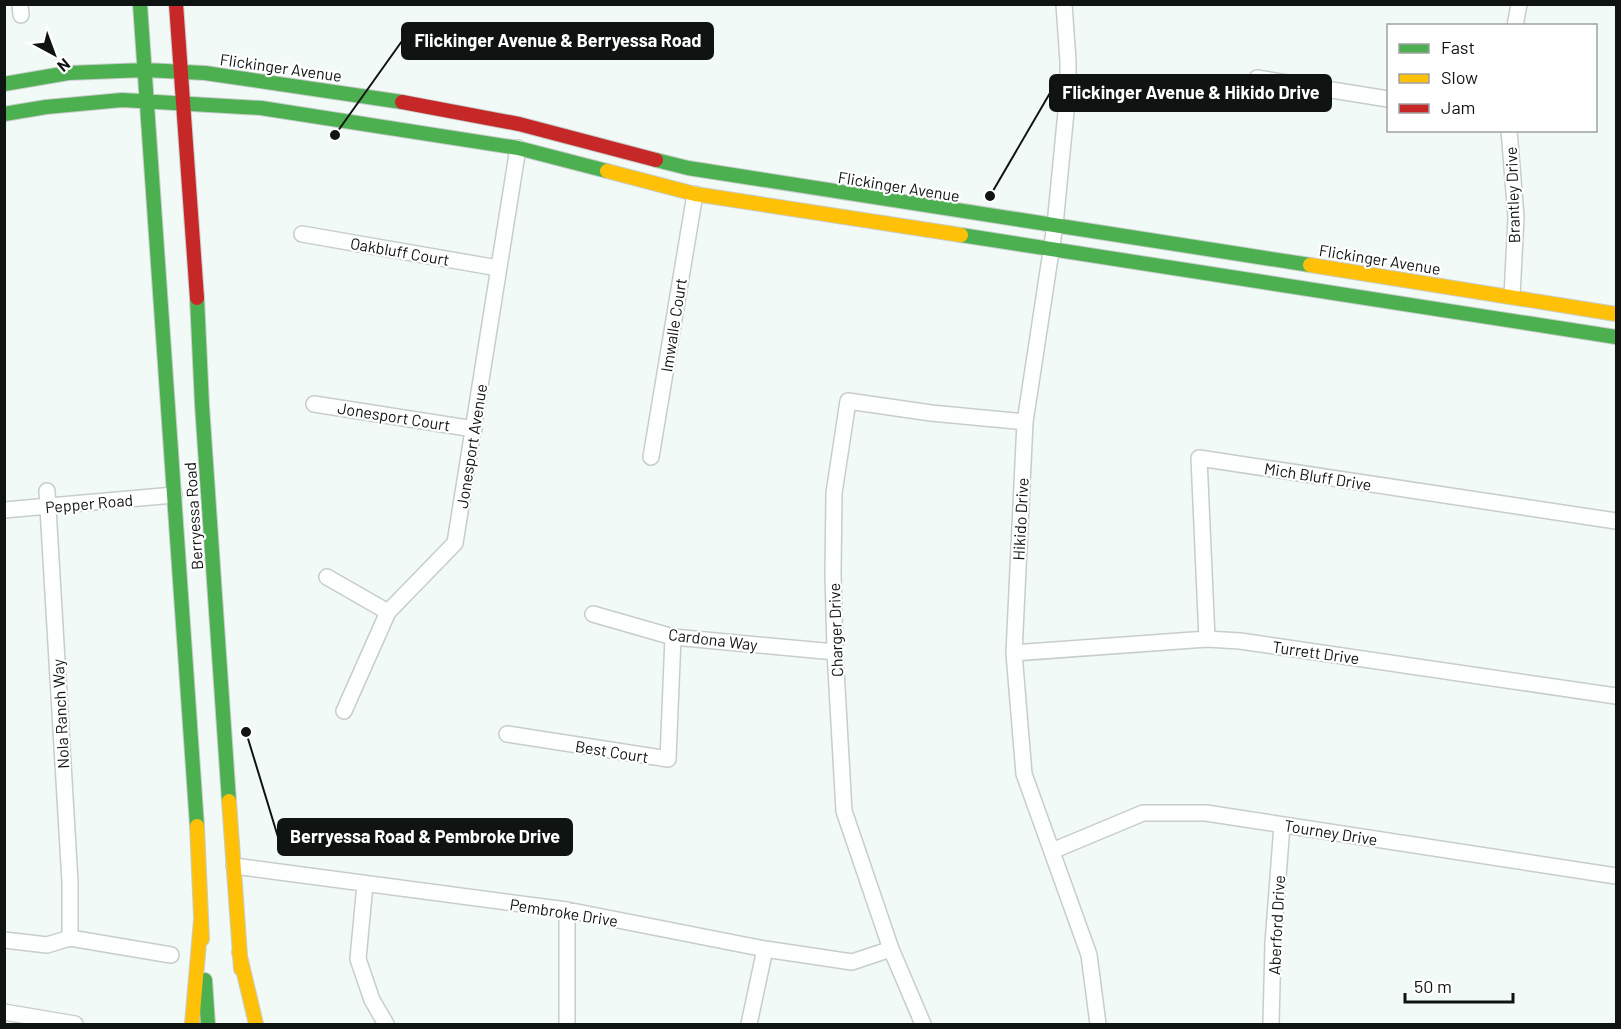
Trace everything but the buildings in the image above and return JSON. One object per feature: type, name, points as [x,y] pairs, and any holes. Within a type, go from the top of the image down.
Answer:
[{"type":"main road","name":"Berryessa Road","points":[[140,4],[196,808],[208,1024]]},
{"type":"main road","name":"Berryessa Road","points":[[176,4],[199,326],[202,417],[245,1024]]},
{"type":"main road","name":"Flickinger Avenue","points":[[4,84],[68,72],[145,70],[216,74],[380,98],[519,124],[688,168],[1617,314]]},
{"type":"main road","points":[[4,114],[46,107],[122,100],[261,108],[518,148],[695,194],[1617,337]]},
{"type":"main road","points":[[192,1024],[201,920]]},
{"type":"main road","points":[[239,952],[256,1024]]},
{"type":"street","name":"Hikido Drive","points":[[1064,4],[1068,92],[1052,249],[1025,422],[1014,653],[1024,774],[1089,955],[1098,1024]]},
{"type":"street","points":[[1515,24],[1519,4]]},
{"type":"street","points":[[1257,78],[1387,99]]},
{"type":"street","name":"Brantley Drive","points":[[1509,132],[1516,217],[1512,296]]},
{"type":"street","name":"Jonesport Avenue","points":[[344,711],[388,612],[455,543],[518,148]]},
{"type":"street","name":"Imwalle Court","points":[[651,457],[695,194]]},
{"type":"street","name":"Oakbluff Court","points":[[302,234],[498,268]]},
{"type":"street","name":"Charger Drive","points":[[922,1024],[891,950],[844,812],[835,652],[834,493],[848,401],[931,413],[1025,422]]},
{"type":"street","name":"Jonesport Court","points":[[314,404],[474,429]]},
{"type":"street","name":"Mich Bluff Drive","points":[[1207,639],[1199,458],[1617,521]]},
{"type":"street","name":"Pepper Road","points":[[4,510],[47,499],[174,495]]},
{"type":"street","name":"Nola Ranch Way","points":[[47,499],[70,882],[70,938]]},
{"type":"street","points":[[327,577],[388,612]]},
{"type":"street","name":"Cardona Way","points":[[593,614],[673,637],[835,652]]},
{"type":"street","name":"Best Court","points":[[507,734],[668,759],[673,637]]},
{"type":"street","name":"Turrett Drive","points":[[1014,653],[1207,639],[1240,641],[1617,696]]},
{"type":"street","name":"Tourney Drive","points":[[1052,851],[1143,813],[1206,813],[1617,876]]},
{"type":"street","name":"Aberford Drive","points":[[1271,1024],[1273,943],[1282,825]]},
{"type":"street","name":"Pembroke Drive","points":[[234,866],[567,910],[765,949],[852,962],[891,950]]},
{"type":"street","points":[[365,884],[358,958],[372,1000],[386,1024]]},
{"type":"street","points":[[567,910],[567,1024]]},
{"type":"street","points":[[4,940],[48,945],[70,938],[171,955]]},
{"type":"street","points":[[749,1024],[765,949]]},
{"type":"street","points":[[4,1012],[75,1024]]},
{"type":"traffic: fast","points":[[140,4],[197,826]]},
{"type":"traffic: fast","points":[[4,84],[68,73],[145,70],[205,73],[402,102]]},
{"type":"traffic: fast","points":[[4,114],[46,107],[122,100],[261,108],[518,148],[607,171]]},
{"type":"traffic: fast","points":[[656,160],[688,168],[1310,265]]},
{"type":"traffic: fast","points":[[961,235],[1616,337]]},
{"type":"traffic: fast","points":[[197,298],[202,405],[229,801]]},
{"type":"traffic: fast","points":[[205,980],[208,1024]]},
{"type":"traffic: slow","points":[[607,171],[695,194],[961,235]]},
{"type":"traffic: slow","points":[[1310,265],[1616,314]]},
{"type":"traffic: slow","points":[[229,801],[241,969]]},
{"type":"traffic: slow","points":[[197,826],[202,939]]},
{"type":"traffic: slow","points":[[192,1024],[201,920]]},
{"type":"traffic: slow","points":[[239,952],[256,1024]]},
{"type":"traffic: jam","points":[[176,4],[197,298]]},
{"type":"traffic: jam","points":[[402,102],[519,124],[656,160]]},
{"type":"place","name":"Flickinger Avenue & Berryessa Road","points":[[335,135]]},
{"type":"place","name":"Flickinger Avenue & Hikido Drive","points":[[990,196]]},
{"type":"place","name":"Berryessa Road & Pembroke Drive","points":[[246,732]]}]
